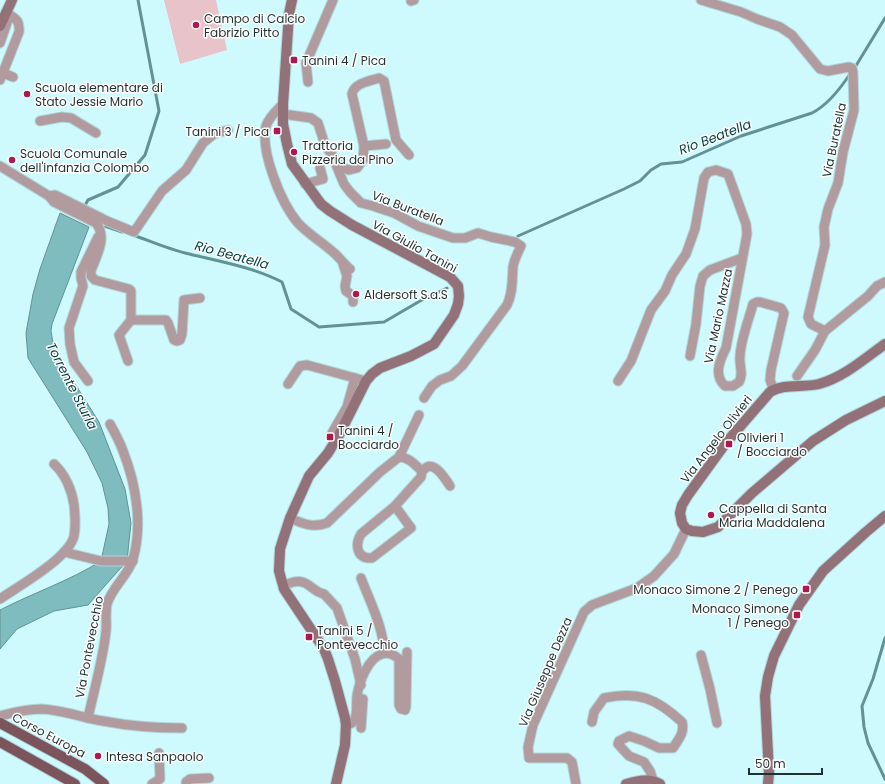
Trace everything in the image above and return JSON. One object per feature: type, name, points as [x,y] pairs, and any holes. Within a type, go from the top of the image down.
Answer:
[{"type":"main road","points":[[5,19],[12,0]]},
{"type":"main road","name":"Via Giulio Tanini","points":[[292,0],[289,14],[283,109],[283,124],[292,164],[305,184],[321,204],[352,225],[450,278],[458,286],[459,296],[454,316],[434,344],[411,356],[380,368],[366,381],[339,435],[328,453],[308,476],[290,518],[280,549],[280,577],[284,589],[324,649],[346,718],[345,745],[336,784]]},
{"type":"main road","points":[[774,390],[784,387],[818,384],[841,376],[885,344]]},
{"type":"main road","name":"Via Angelo Olivieri","points":[[686,529],[682,523],[680,514],[682,506],[688,495],[726,444],[774,390]]},
{"type":"main road","points":[[686,529],[703,532],[718,526],[752,493],[813,441],[846,420],[885,401]]},
{"type":"main road","points":[[768,784],[769,773],[765,713],[768,677],[774,656],[799,605],[820,576],[885,516]]},
{"type":"main road","name":"Corso Europa","points":[[0,724],[85,769],[104,784]]},
{"type":"main road","points":[[0,742],[75,784]]},
{"type":"main road","points":[[626,784],[638,781],[656,782]]},
{"type":"street","points":[[308,82],[306,63],[333,0]]},
{"type":"street","name":"Via Buratella","points":[[701,0],[741,12],[780,28],[792,35],[820,69],[828,71],[849,67],[852,68],[854,72],[854,110],[843,152],[838,183],[826,216],[824,227],[825,245],[809,314],[809,321],[811,324],[825,331]]},
{"type":"street","points":[[0,43],[5,19],[17,20],[20,25],[19,32],[1,76],[13,77]]},
{"type":"street","name":"Via Buratella","points":[[283,109],[311,118],[318,123],[325,145],[341,167],[350,170],[357,168],[363,160],[364,146],[352,94],[353,89],[357,86],[379,78],[384,81],[396,140],[409,155]]},
{"type":"street","points":[[283,109],[274,113],[266,125],[265,138],[267,158],[282,198],[289,212],[299,224],[334,252],[350,269]]},
{"type":"street","points":[[40,121],[62,117],[71,118],[96,133]]},
{"type":"street","points":[[2,170],[99,224],[134,232],[162,191],[168,184],[186,170],[203,143],[214,134],[228,130]]},
{"type":"street","points":[[364,146],[386,144]]},
{"type":"street","name":"Via Buratella","points":[[332,156],[344,184],[361,203],[394,213],[418,226],[453,238],[465,238],[478,233],[516,242],[521,246],[513,265],[514,275],[510,298],[507,305],[462,366],[451,376],[440,380],[432,386],[424,398]]},
{"type":"street","points":[[305,184],[323,179],[320,168]]},
{"type":"street","name":"Via Mario Mazza","points":[[618,381],[631,361],[652,310],[666,291],[672,275],[686,254],[695,228],[704,178],[708,172],[716,170],[728,174],[746,224],[747,234],[726,348],[718,366],[720,376],[725,386],[733,386],[739,382],[742,375],[740,362],[741,349],[753,304],[760,302],[781,308],[784,313],[771,370],[770,380],[774,390]]},
{"type":"street","points":[[99,224],[102,240],[91,271],[91,276],[95,280],[129,289],[131,291],[131,320],[119,335],[128,361]]},
{"type":"street","points":[[88,380],[74,362],[70,344],[69,328],[83,286],[81,272],[99,224]]},
{"type":"street","points":[[690,356],[696,324],[700,286],[703,276],[710,270],[742,258]]},
{"type":"street","points":[[342,262],[347,276],[345,286],[346,291],[353,296],[353,302]]},
{"type":"street","points":[[797,376],[815,350],[825,331],[881,284],[885,275]]},
{"type":"street","points":[[131,320],[166,320],[174,340],[177,341],[180,340],[182,334],[184,300],[200,298]]},
{"type":"street","points":[[288,384],[300,366],[303,365],[366,381]]},
{"type":"street","points":[[332,433],[347,407],[355,378]]},
{"type":"street","points":[[290,518],[307,525],[319,526],[327,523],[380,472],[399,456],[419,415]]},
{"type":"street","name":"Via Pontevecchio","points":[[88,718],[106,631],[107,605],[112,591],[128,570],[138,529],[135,491],[130,471],[123,450],[110,424]]},
{"type":"street","points":[[395,506],[411,528],[372,558],[364,557],[357,548],[358,539],[361,534],[395,506],[422,477],[422,471],[408,458],[399,456]]},
{"type":"street","points":[[0,599],[67,554],[74,536],[75,512],[72,494],[64,476],[54,464]]},
{"type":"street","points":[[422,471],[433,466],[438,470],[450,486]]},
{"type":"street","name":"Via Giuseppe Dezza","points":[[576,784],[572,762],[567,758],[529,758],[528,746],[533,725],[584,612],[592,605],[637,588],[654,576],[674,554],[686,529]]},
{"type":"street","points":[[67,554],[101,561],[130,561]]},
{"type":"street","points":[[361,578],[376,618],[383,642],[384,653],[394,655],[399,659],[399,705],[401,709],[404,710],[406,707],[407,652]]},
{"type":"street","name":"Via Giulio Tanini","points":[[290,583],[296,581],[310,585],[319,593],[324,594],[337,608],[355,659],[361,683]]},
{"type":"street","name":"Via Giulio Tanini","points":[[346,725],[351,724],[354,720],[361,683],[371,661],[384,653]]},
{"type":"street","points":[[701,655],[717,723]]},
{"type":"street","points":[[361,683],[363,689],[361,728]]},
{"type":"street","points":[[592,722],[594,712],[604,698],[630,695],[652,700],[682,722],[683,727],[680,739],[672,748],[659,748],[629,736],[619,741],[618,744],[629,756],[644,762],[656,782]]},
{"type":"street","name":"Via Pontevecchio","points":[[0,716],[16,712],[42,709],[136,727],[182,728]]},
{"type":"street","points":[[152,784],[160,780],[159,753]]},
{"type":"street","points":[[186,784],[186,782],[190,779],[209,778]]},
{"type":"shaded area","name":"Campo di Calcio Fabrizio Pitto","points":[[164,0],[216,0],[227,50],[180,64]]},
{"type":"water","points":[[60,213],[89,227],[52,324],[51,331],[55,356],[70,376],[99,422],[125,489],[131,523],[127,561],[88,605],[54,611],[17,629],[0,649],[0,610],[76,575],[101,561],[109,524],[108,508],[102,483],[87,452],[28,358],[26,333],[33,294],[40,269]]},
{"type":"waterway","name":"Torrente Sturla","points":[[84,207],[88,200],[118,187],[145,155],[159,111],[138,0]]},
{"type":"waterway","name":"Rio Beatella","points":[[854,69],[885,18]]},
{"type":"waterway","name":"Rio Beatella","points":[[518,236],[640,181],[651,170],[661,164],[682,162],[741,136],[812,113],[823,106],[838,91],[850,74]]},
{"type":"waterway","name":"Rio Beatella","points":[[99,224],[122,232]]},
{"type":"waterway","name":"Rio Beatella","points":[[133,235],[179,251],[247,268],[282,282],[291,309],[319,327],[384,322],[420,301],[447,288]]},
{"type":"waterway","points":[[885,638],[873,679],[862,706],[864,727],[868,743],[885,779]]},
{"type":"place","name":"Campo di Calcio Fabrizio Pitto","points":[[196,25]]},
{"type":"place","name":"Tanini 4 / Pica","points":[[294,60]]},
{"type":"place","name":"Scuola elementare di Stato Jessie Mario","points":[[27,94]]},
{"type":"place","name":"Tanini 3 / Pica","points":[[277,131]]},
{"type":"place","name":"Trattoria Pizzeria da Pino","points":[[294,152]]},
{"type":"place","name":"Scuola Comunale dell'infanzia Colombo","points":[[12,160]]},
{"type":"place","name":"Aldersoft S.a.S","points":[[356,294]]},
{"type":"place","name":"Tanini 4 / Bocciardo","points":[[330,437]]},
{"type":"place","name":"Olivieri 1 / Bocciardo","points":[[729,444]]},
{"type":"place","name":"Cappella di Santa Maria Maddalena","points":[[711,515]]},
{"type":"place","name":"Monaco Simone 2 / Penego","points":[[806,589]]},
{"type":"place","name":"Monaco Simone 1 / Penego","points":[[797,615]]},
{"type":"place","name":"Tanini 5 / Pontevecchio","points":[[309,637]]},
{"type":"place","name":"Intesa Sanpaolo","points":[[98,756]]}]
